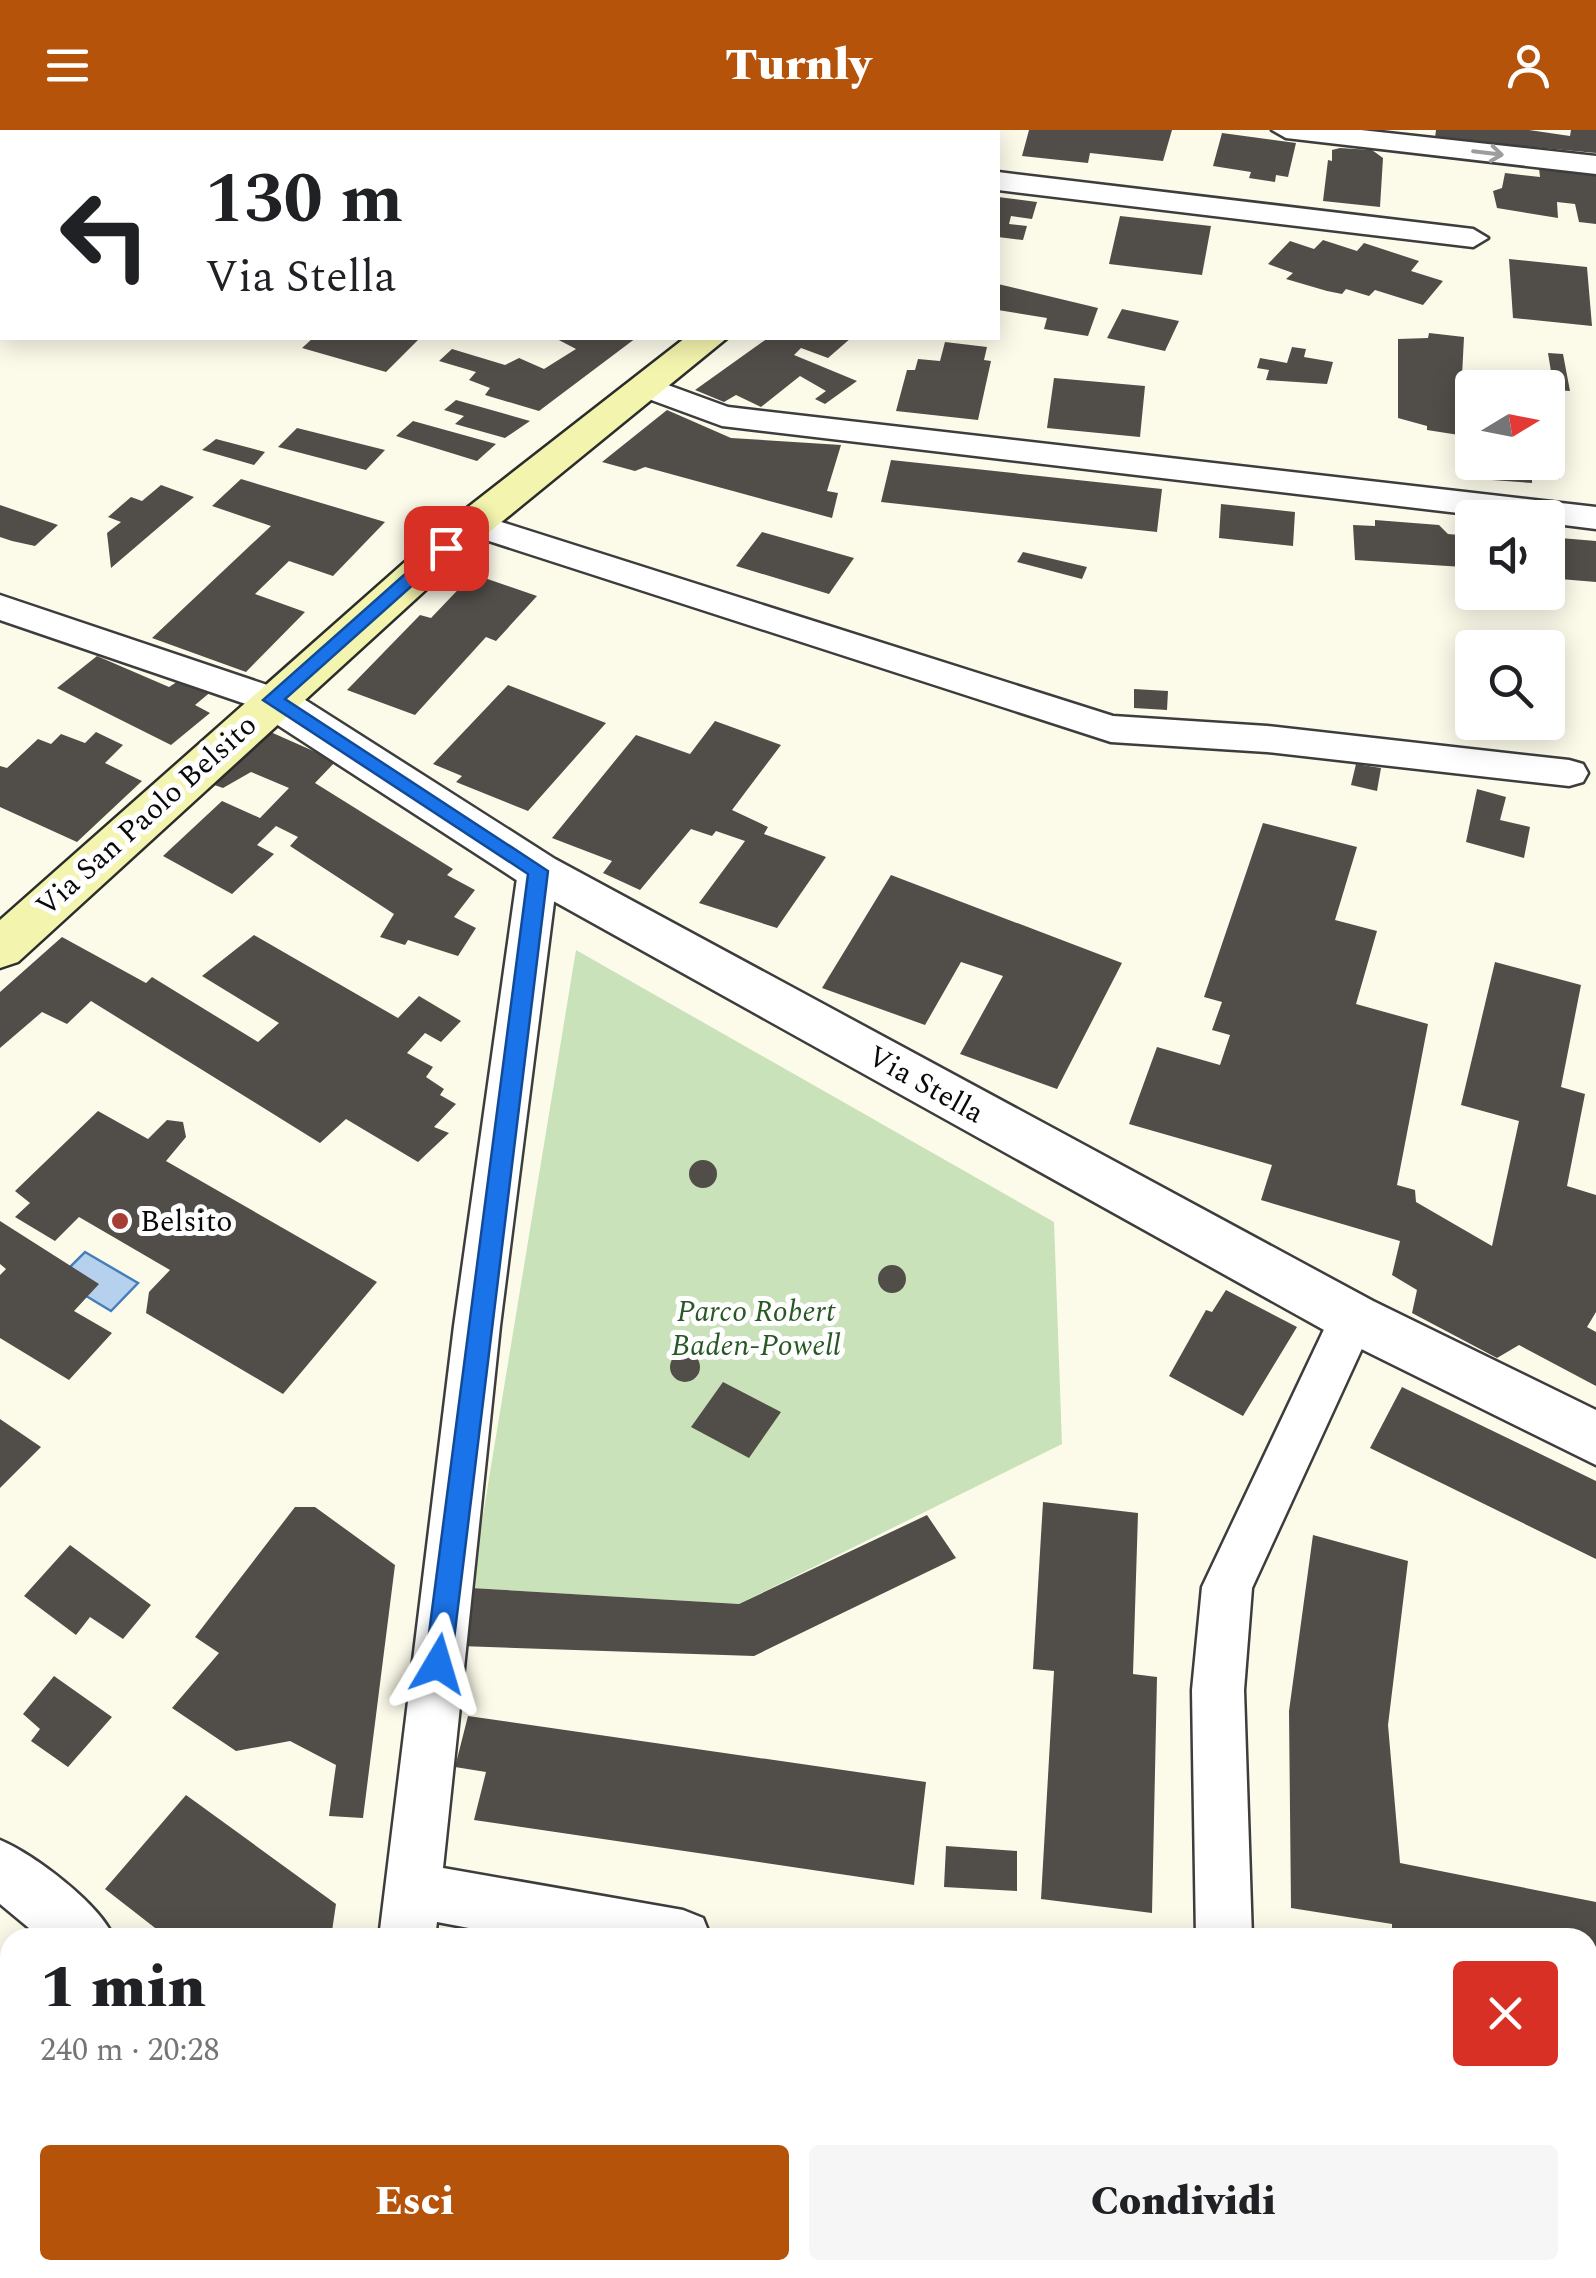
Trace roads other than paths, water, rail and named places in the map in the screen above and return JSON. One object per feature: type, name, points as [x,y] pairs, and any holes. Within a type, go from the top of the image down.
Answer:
[{"type":"main road","name":"Via San Paolo Belsito","points":[[0,948],[272,700],[473,524],[705,340]]},
{"type":"street","points":[[1286,130],[1596,164]]},
{"type":"street","points":[[1000,181],[1473,238]]},
{"type":"street","points":[[646,387],[722,416],[1596,518]]},
{"type":"street","points":[[473,524],[1111,730],[1267,739],[1570,773]]},
{"type":"street","points":[[0,607],[272,700]]},
{"type":"street","name":"Via Stella","points":[[272,700],[538,871],[1354,1318],[1596,1439]]},
{"type":"street","points":[[538,871],[477,1326],[409,1914],[569,1928]]},
{"type":"street","points":[[1224,1928],[1218,1690],[1226,1587],[1354,1318]]},
{"type":"street","points":[[0,1868],[74,1928]]},
{"type":"water","points":[[85,1252],[138,1283],[111,1311],[58,1279]]},
{"type":"place","name":"Belsito","points":[[120,1221]]},
{"type":"park label","name":"Parco Robert Baden-Powell","points":[[756,1328]]}]
